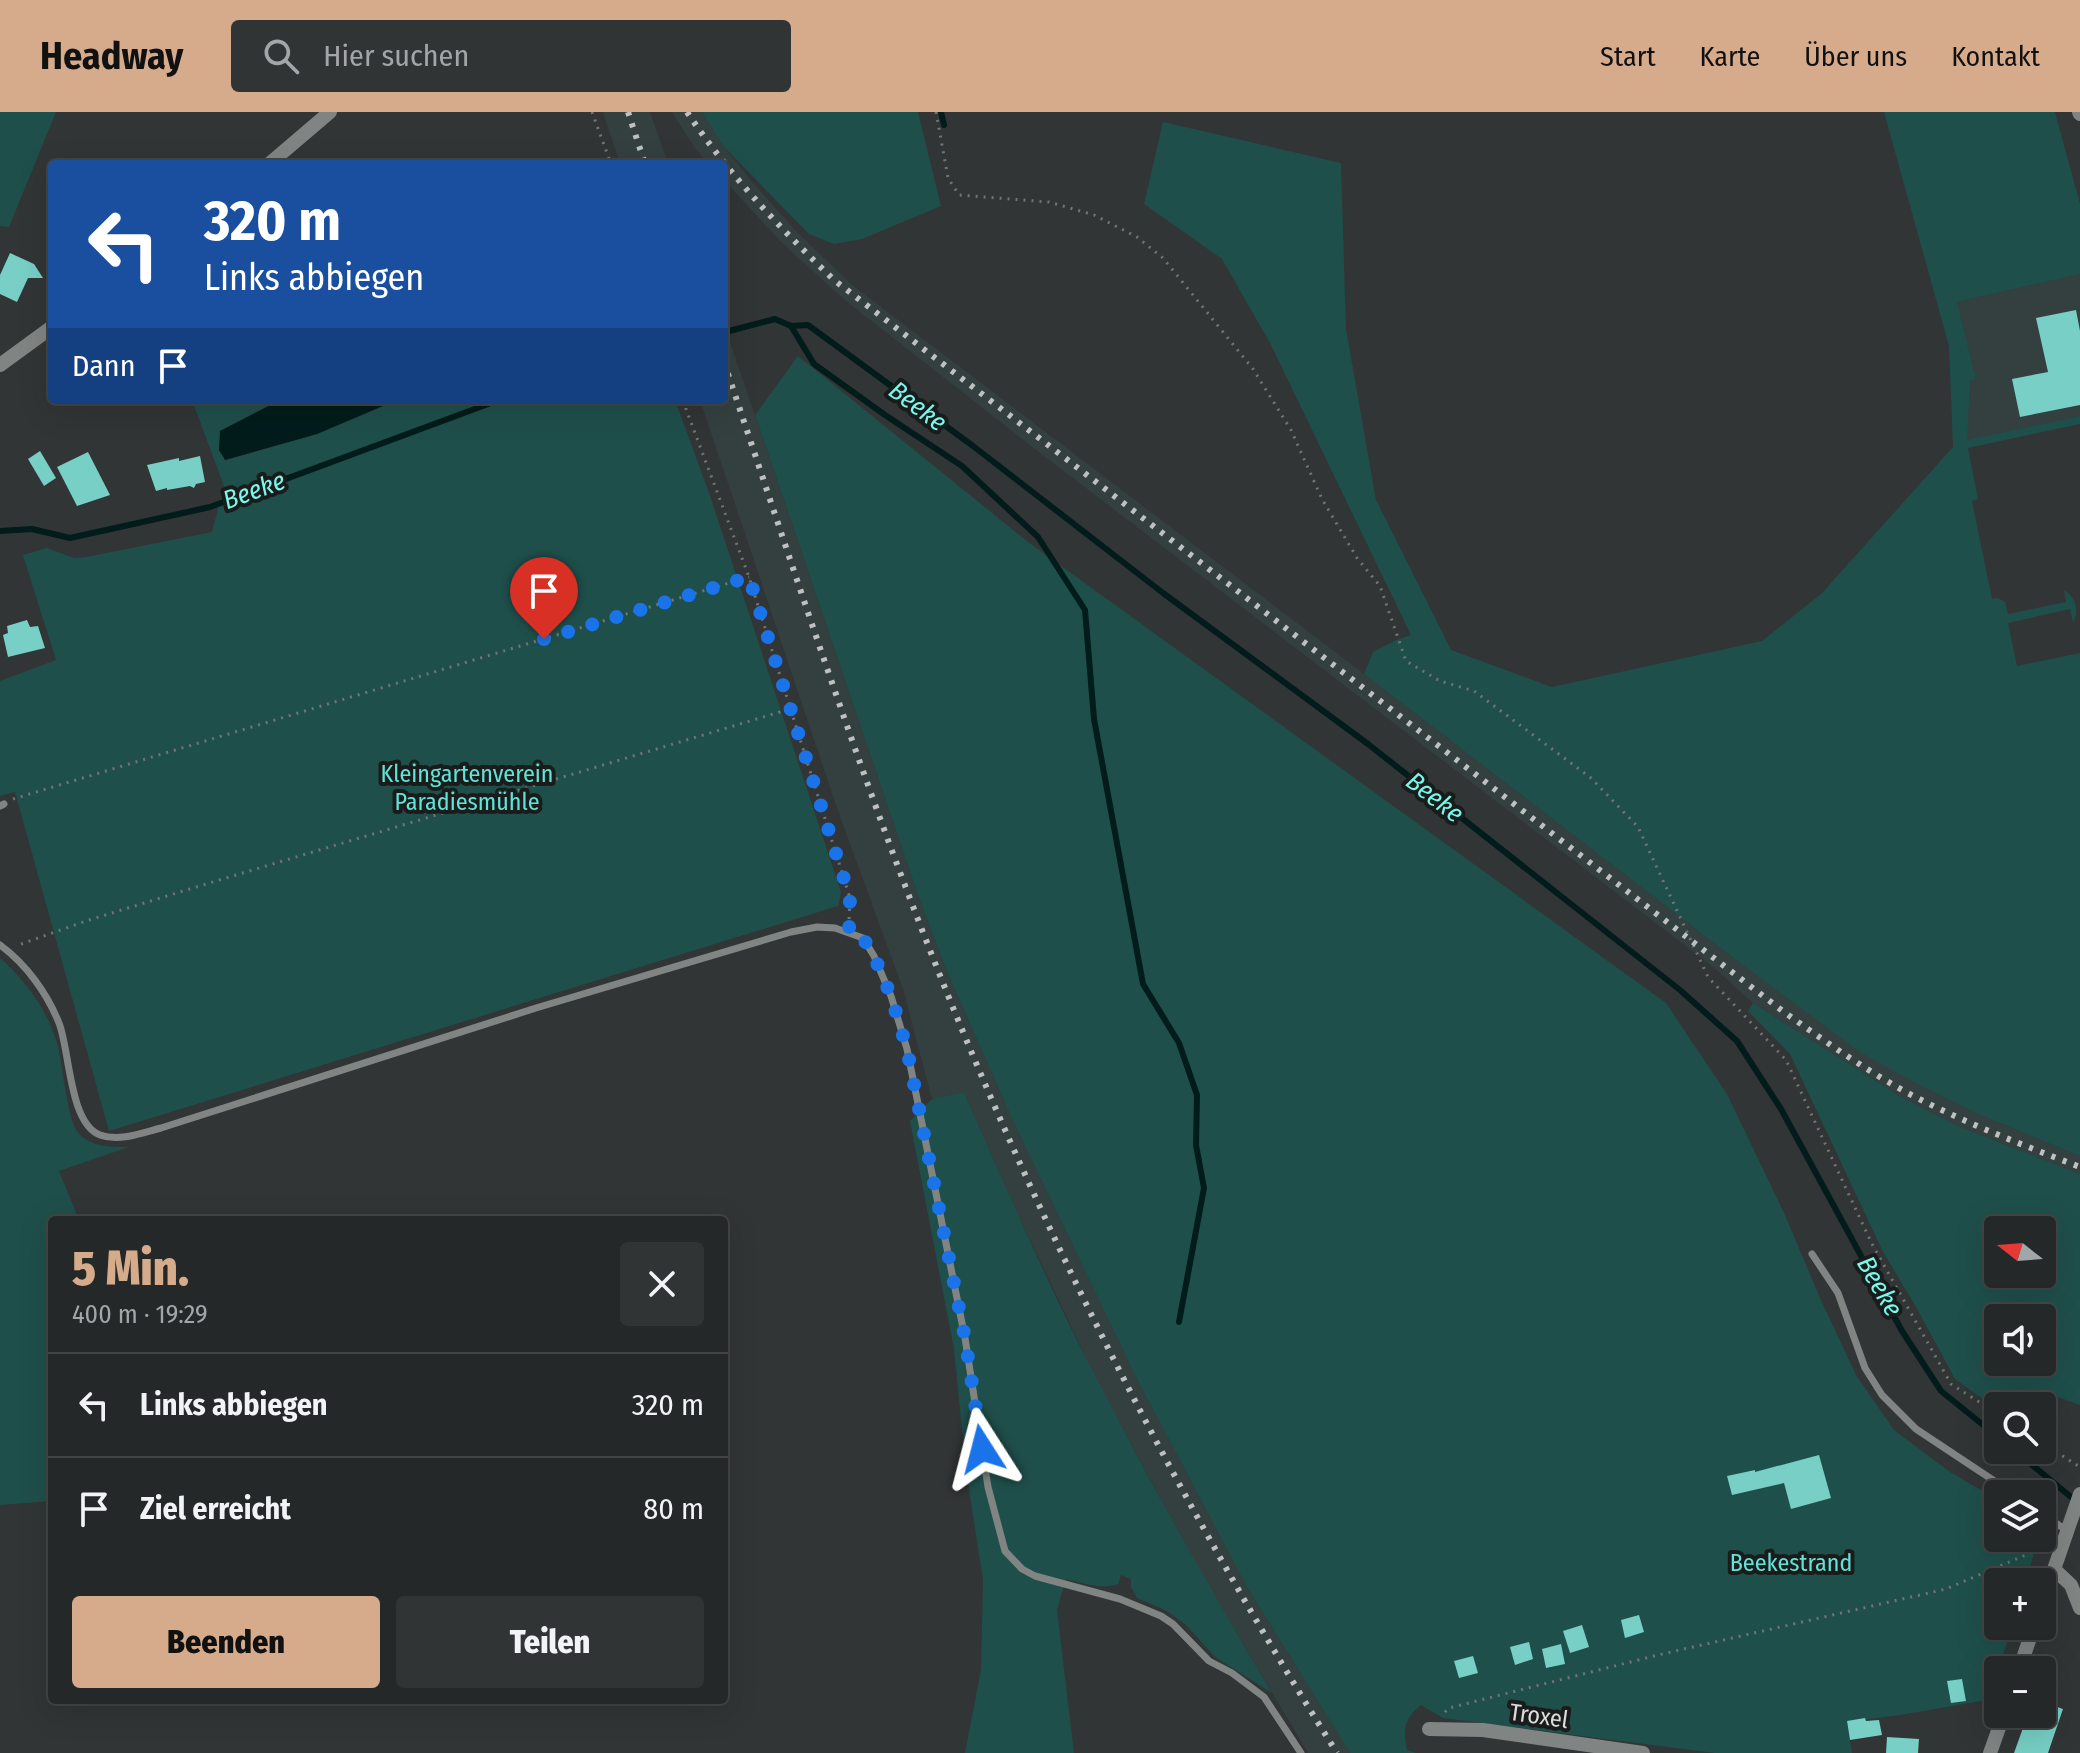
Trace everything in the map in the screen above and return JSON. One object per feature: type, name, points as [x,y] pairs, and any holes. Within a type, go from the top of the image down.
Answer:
[{"type":"street","points":[[274,160],[330,112]]},
{"type":"street","points":[[0,365],[48,330]]},
{"type":"street","points":[[2054,1568],[2080,1494]]},
{"type":"street","points":[[2056,1571],[2071,1585],[2080,1608]]},
{"type":"street","points":[[1990,1753],[1999,1728]]},
{"type":"street","name":"Troxel","points":[[1429,1729],[1483,1730],[1643,1753]]},
{"type":"lane","points":[[3,947],[40,986],[59,1022],[83,1120],[98,1135],[123,1137],[161,1128],[536,1008],[791,932],[817,927],[835,928],[863,938],[891,996],[907,1049],[965,1338],[988,1487],[1005,1551],[1022,1569],[1035,1576],[1120,1599],[1161,1616],[1186,1635],[1209,1661],[1232,1673],[1264,1697],[1301,1753]]},
{"type":"lane","points":[[1812,1254],[1838,1293],[1865,1368],[1882,1395],[1916,1429],[1993,1480]]},
{"type":"lane","points":[[2056,1522],[2067,1531]]},
{"type":"path","points":[[592,112],[610,160]]},
{"type":"path","points":[[936,112],[948,178],[959,195],[1049,202],[1094,215],[1137,237],[1163,258],[1253,369],[1291,430],[1322,499],[1357,558],[1380,586],[1406,661],[1440,681],[1474,691],[1591,778],[1638,827],[1708,977],[1786,1060],[1872,1244],[1951,1384],[1984,1405]]},
{"type":"path","points":[[686,404],[749,577],[850,898],[849,932]]},
{"type":"path","points":[[2,805],[19,796],[749,577]]},
{"type":"path","points":[[3,947],[790,709]]},
{"type":"path","points":[[2056,1452],[2080,1467]]},
{"type":"path","points":[[1429,1729],[1449,1708],[1658,1655],[1946,1589],[2033,1552]]},
{"type":"shaded area","points":[[603,112],[650,112],[667,160],[619,160]]},
{"type":"shaded area","points":[[672,112],[702,112],[724,147],[754,184],[796,231],[852,285],[1727,953],[1919,1085],[1978,1114],[2080,1156],[2080,1174],[1958,1126],[1901,1097],[1753,1003],[1712,966],[846,301],[783,244],[728,184],[728,160],[705,160]]},
{"type":"shaded area","points":[[2080,274],[2080,416],[1966,441],[1970,381],[1976,379],[1957,302]]},
{"type":"shaded area","points":[[728,336],[918,895],[948,974],[1013,1121],[1138,1381],[1247,1587],[1350,1753],[1308,1753],[1201,1573],[1098,1383],[964,1092],[932,1099],[903,989],[836,805],[701,404],[728,404]]},
{"type":"shaded area","points":[[272,404],[388,404],[317,434],[225,460],[219,450],[220,431]]},
{"type":"green space","points":[[0,112],[56,112],[9,227],[0,226]]},
{"type":"green space","points":[[702,112],[918,112],[941,206],[862,239],[834,244],[809,234],[724,147]]},
{"type":"green space","points":[[1884,112],[2055,112],[2080,204],[2080,274],[1957,302],[1976,379],[1970,381],[1967,440],[2080,416],[2080,424],[1968,448],[1978,499],[1972,501],[1992,599],[2005,602],[2008,614],[2066,602],[2064,590],[2071,596],[2076,609],[2073,622],[2070,609],[2008,623],[2017,666],[2080,653],[2080,1156],[1978,1114],[1860,1052],[1364,674],[1373,652],[1411,635],[1271,345],[1222,259],[1144,204],[1163,122],[1341,163],[1346,329],[1376,500],[1451,650],[1552,687],[1762,641],[1822,593],[1953,447],[1949,346]]},
{"type":"green space","name":"Beekestrand","points":[[798,356],[1028,542],[1666,1003],[1727,1094],[1856,1375],[1894,1430],[1950,1472],[1984,1492],[1984,1552],[2033,1552],[2030,1568],[1984,1568],[1984,1640],[2008,1640],[2002,1656],[1984,1656],[1984,1701],[1847,1722],[1852,1753],[1715,1753],[1443,1718],[1421,1705],[1411,1715],[1405,1730],[1407,1750],[1416,1753],[1350,1753],[1247,1587],[1138,1381],[1013,1121],[948,974],[918,895],[755,415]]},
{"type":"green space","name":"Kleingartenverein Paradiesmühle","points":[[193,404],[272,404],[220,431],[226,460],[317,434],[388,404],[676,404],[708,490],[841,892],[838,906],[109,1131],[15,792],[0,796],[0,681],[56,660],[23,555],[47,548],[74,558],[86,557],[212,532],[224,486]]},
{"type":"green space","points":[[0,958],[28,987],[49,1021],[58,1046],[69,1108],[77,1131],[94,1143],[129,1147],[59,1171],[77,1216],[48,1216],[48,1501],[0,1505]]},
{"type":"green space","points":[[1753,1003],[1901,1097],[1958,1126],[2080,1174],[2080,1405],[2056,1396],[2056,1392],[1984,1392],[1984,1400],[1955,1379],[1883,1252],[1790,1054],[1748,1011]]},
{"type":"green space","points":[[964,1092],[1029,1240],[1120,1424],[1272,1693],[1215,1657],[1186,1625],[1167,1611],[1137,1598],[1131,1587],[1131,1579],[1121,1575],[1118,1584],[1105,1586],[1066,1579],[1057,1610],[1074,1753],[965,1753],[981,1670],[983,1580],[966,1470],[954,1349],[910,1121],[932,1099]]},
{"type":"building","points":[[10,253],[34,264],[43,278],[28,278],[17,302],[0,294],[0,275]]},
{"type":"building","points":[[2076,310],[2080,331],[2080,405],[2020,417],[2012,379],[2048,372],[2036,318]]},
{"type":"building","points":[[40,451],[56,478],[44,486],[28,459]]},
{"type":"building","points":[[88,452],[110,495],[77,506],[57,467]]},
{"type":"building","points":[[200,456],[205,482],[196,484],[194,488],[156,491],[147,465]]},
{"type":"building","points":[[27,620],[30,627],[38,626],[45,648],[8,657],[3,635],[8,633],[7,626]]},
{"type":"building","points":[[1819,1455],[1831,1498],[1791,1509],[1784,1483],[1732,1495],[1727,1476]]},
{"type":"building","points":[[1639,1615],[1644,1632],[1625,1638],[1621,1620]]},
{"type":"building","points":[[1582,1625],[1589,1647],[1570,1653],[1563,1631]]},
{"type":"building","points":[[1529,1642],[1533,1659],[1515,1665],[1510,1647]]},
{"type":"building","points":[[1561,1644],[1565,1664],[1546,1668],[1542,1649]]},
{"type":"building","points":[[1473,1656],[1478,1673],[1459,1678],[1454,1661]]},
{"type":"building","points":[[1962,1679],[1966,1701],[1951,1703],[1947,1681]]},
{"type":"building","points":[[2056,1707],[2063,1709],[2048,1753],[2014,1753],[2023,1728],[2056,1728]]},
{"type":"building","points":[[1865,1718],[1866,1721],[1879,1720],[1882,1735],[1850,1740],[1847,1721]]},
{"type":"building","points":[[1887,1737],[1919,1739],[1918,1753],[1886,1753]]},
{"type":"waterway","points":[[941,112],[944,125]]},
{"type":"waterway","name":"Beeke","points":[[729,331],[775,319],[791,326],[808,325],[1368,744],[1680,990],[1737,1041],[1781,1109],[1902,1331],[1941,1391],[1984,1426]]},
{"type":"waterway","points":[[791,326],[814,364],[962,466],[1038,537],[1085,610],[1094,719],[1143,984],[1179,1043],[1197,1095],[1196,1145],[1204,1188],[1179,1322]]},
{"type":"waterway","name":"Beeke","points":[[0,531],[32,529],[70,538],[210,507],[488,404]]},
{"type":"waterway","name":"Beeke","points":[[2031,1464],[2077,1502]]},
{"type":"railway","points":[[628,112],[644,160]]},
{"type":"railway","points":[[687,112],[722,160]]},
{"type":"railway","points":[[728,167],[794,241],[834,280],[1780,1009],[1904,1091],[1968,1122],[2080,1167]]},
{"type":"railway","points":[[728,374],[884,829],[943,983],[1028,1182],[1173,1473],[1280,1661],[1337,1753]]},
{"type":"route","points":[[544,639],[749,577],[850,898],[849,932],[863,938],[874,956],[891,996],[907,1049],[965,1338],[982,1449]]}]
